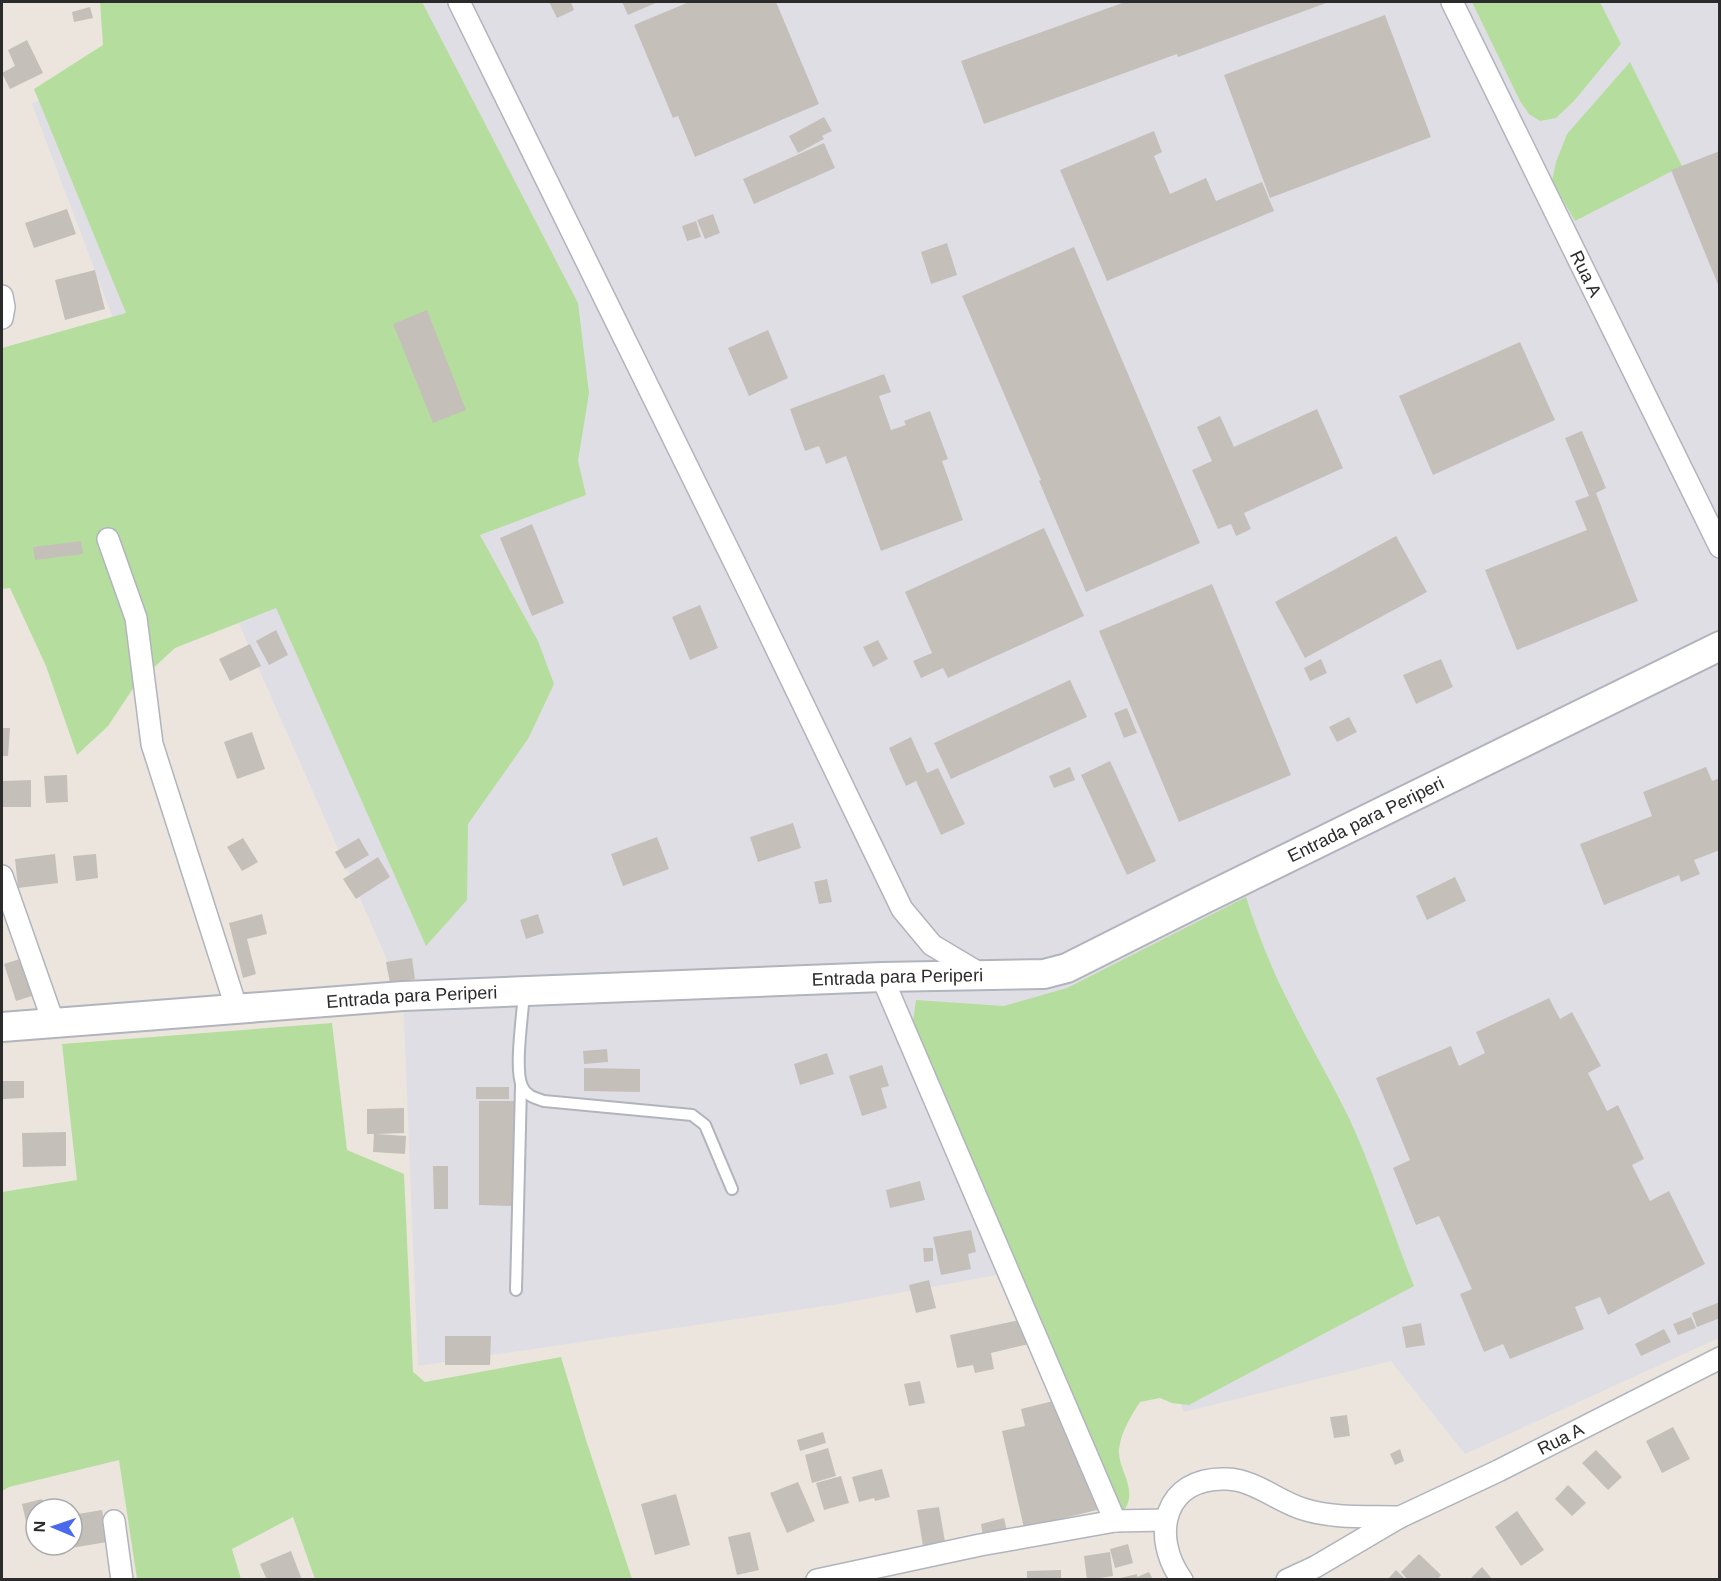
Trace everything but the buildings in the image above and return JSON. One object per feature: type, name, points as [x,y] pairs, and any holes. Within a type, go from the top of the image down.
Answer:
[{"type":"main road","name":"Entrada para Periperi","points":[[2,1027],[403,996],[882,977],[1044,974],[1067,968],[1719,646]]},
{"type":"street","points":[[459,2],[740,572],[902,909],[932,945],[985,976]]},
{"type":"street","name":"Rua A","points":[[1452,2],[1719,547]]},
{"type":"street","points":[[2,296],[4,307],[2,318]]},
{"type":"street","points":[[108,539],[136,618],[152,744],[237,1010]]},
{"type":"street","points":[[2,876],[54,1023]]},
{"type":"street","points":[[882,977],[1115,1521]]},
{"type":"street","name":"Rua A","points":[[1287,1580],[1400,1517],[1498,1471],[1719,1358]]},
{"type":"street","name":"Rua A","points":[[1166,1520],[1168,1509],[1180,1494],[1201,1483],[1219,1479],[1239,1480],[1296,1507],[1312,1512],[1338,1516],[1400,1517]]},
{"type":"street","points":[[817,1580],[980,1545],[1115,1521],[1166,1520],[1168,1551],[1179,1577]]},
{"type":"street","points":[[114,1521],[122,1580]]},
{"type":"lane","points":[[516,1290],[521,1086],[519,1064],[524,992]]},
{"type":"lane","points":[[521,1086],[531,1097],[544,1101],[692,1115],[705,1125],[732,1189]]},
{"type":"shaded area","points":[[106,2],[1719,2],[1719,1338],[1465,1454],[1391,1361],[1184,1412],[1169,1374],[1008,1273],[838,1304],[418,1366],[403,996],[165,456],[32,104],[127,53]]},
{"type":"green space","points":[[100,2],[422,2],[578,303],[589,393],[578,461],[586,495],[480,535],[538,641],[554,684],[528,739],[468,824],[467,900],[426,946],[276,608],[175,648],[136,684],[108,726],[77,755],[46,666],[10,588],[2,589],[2,348],[126,313],[34,89],[103,45]]},
{"type":"green space","points":[[1472,2],[1600,2],[1621,44],[1574,101],[1556,118],[1540,121],[1529,114],[1520,101]]},
{"type":"green space","points":[[1630,62],[1682,166],[1575,221],[1552,181],[1556,162],[1567,134]]},
{"type":"green space","points":[[1246,897],[1278,980],[1357,1137],[1414,1286],[1189,1405],[1172,1403],[1160,1398],[1140,1402],[1127,1424],[1120,1443],[1119,1457],[1129,1488],[1129,1496],[1128,1504],[1123,1512],[1118,1514],[913,1021],[916,1000],[1004,1006],[1067,988]]},
{"type":"green space","points":[[332,1023],[347,1150],[404,1174],[413,1372],[425,1382],[561,1357],[632,1579],[315,1579],[293,1517],[232,1549],[241,1579],[137,1579],[119,1460],[9,1487],[2,1491],[2,1192],[77,1180],[62,1044]]}]
